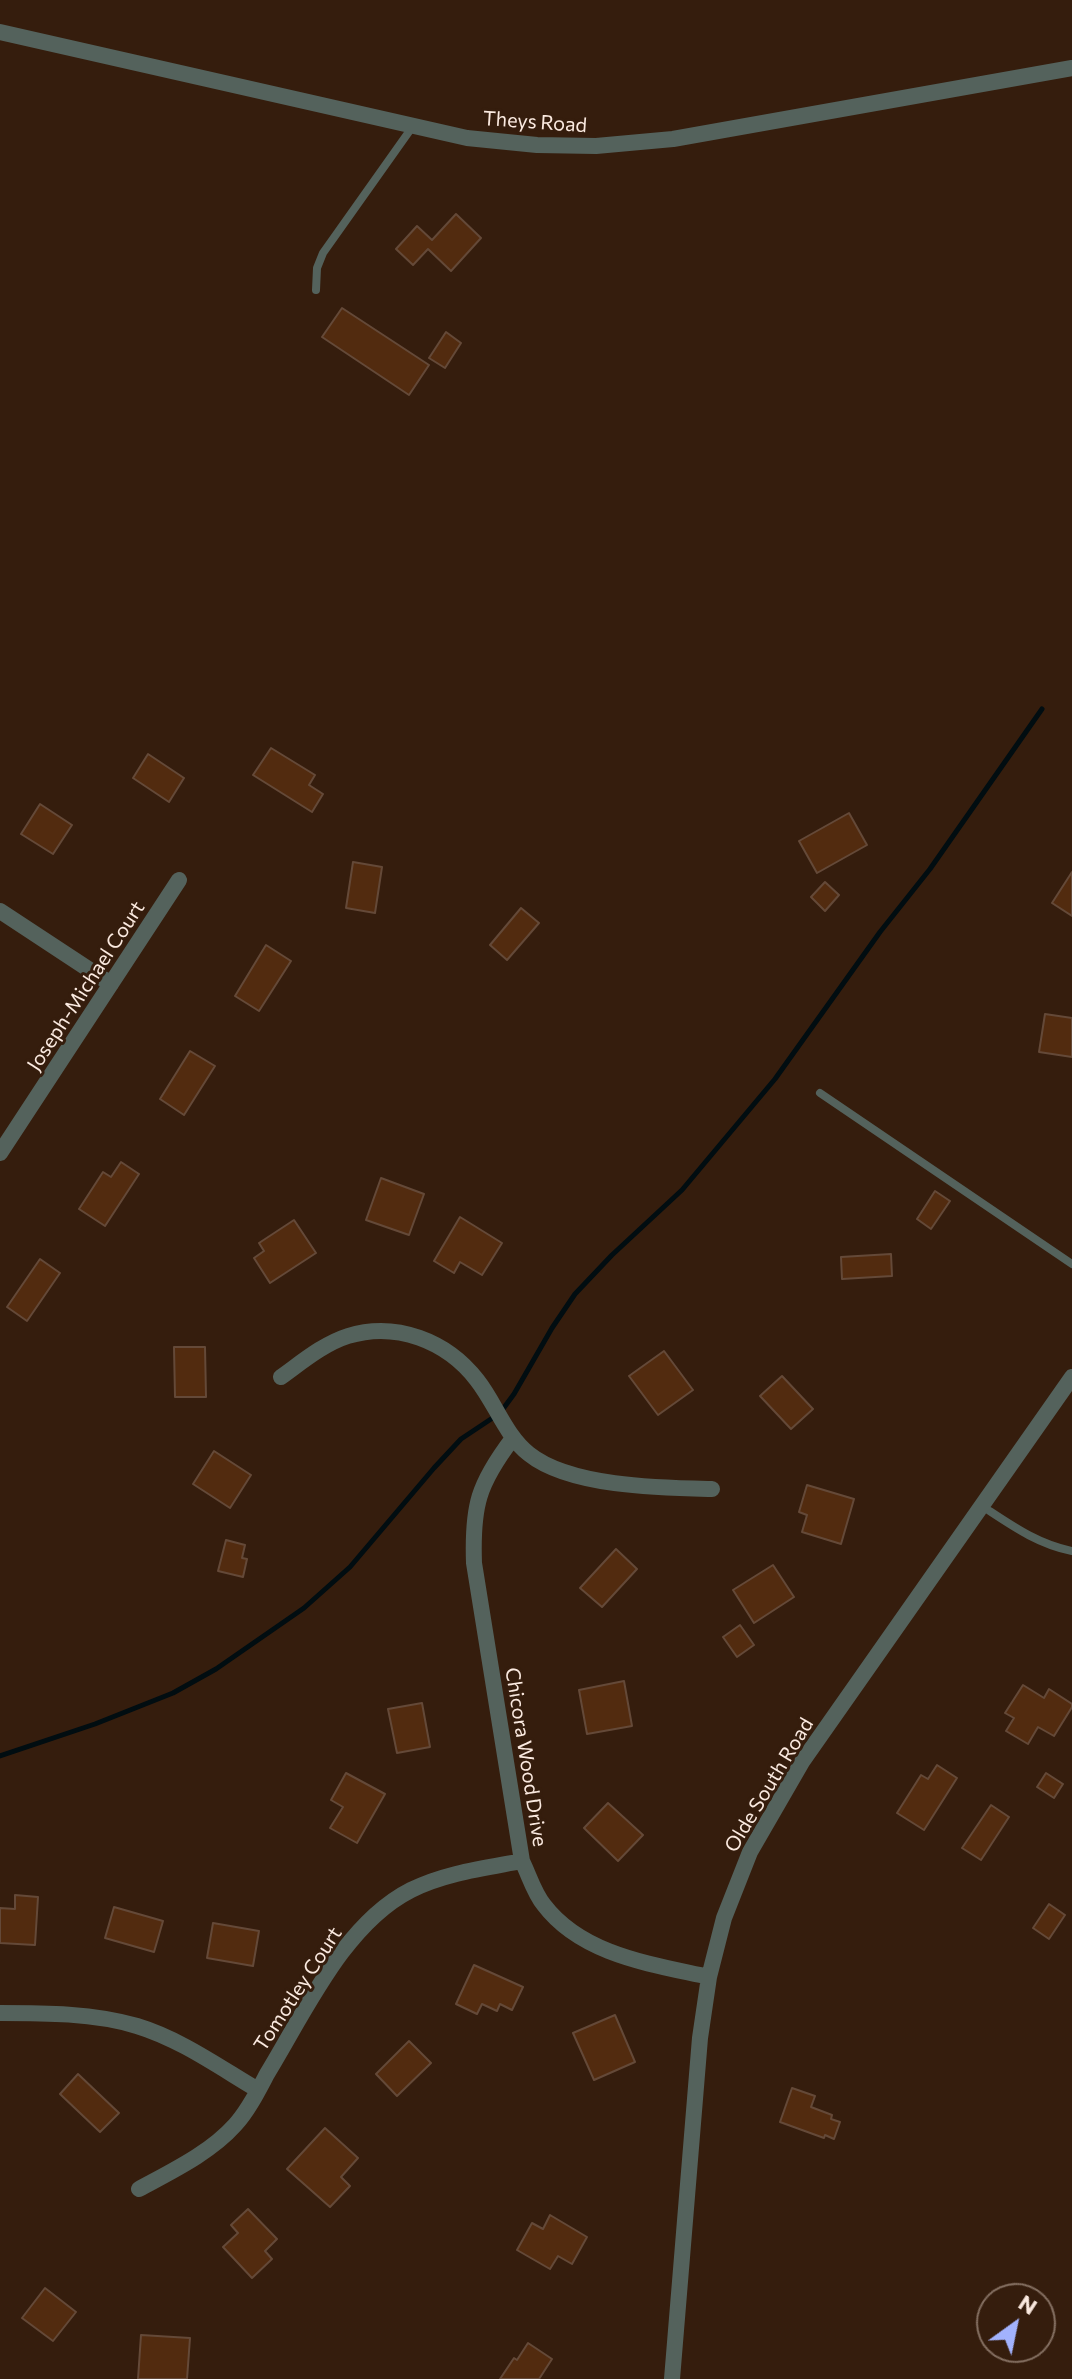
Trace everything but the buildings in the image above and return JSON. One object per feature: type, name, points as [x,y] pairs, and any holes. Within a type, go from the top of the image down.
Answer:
[{"type":"street","name":"Theys Road","points":[[0,32],[467,138],[537,145],[596,146],[673,139],[1072,68]]},
{"type":"street","name":"Joseph-Michael Court","points":[[0,1153],[179,880]]},
{"type":"street","points":[[0,911],[111,984]]},
{"type":"street","points":[[281,1377],[321,1348],[349,1336],[386,1330],[417,1336],[452,1353],[477,1379],[513,1438],[531,1456],[561,1471],[607,1482],[712,1489]]},
{"type":"street","name":"Olde South Road","points":[[672,2379],[700,2038],[709,1977],[724,1918],[750,1852],[802,1762],[1072,1377]]},
{"type":"street","name":"Chicora Wood Drive","points":[[513,1438],[491,1467],[478,1495],[473,1529],[474,1563],[522,1861],[541,1902],[559,1923],[593,1946],[651,1964],[709,1977]]},
{"type":"street","name":"Tomotley Court","points":[[139,2189],[210,2147],[236,2124],[347,1945],[370,1920],[410,1890],[444,1877],[522,1861]]},
{"type":"street","points":[[0,2013],[100,2018],[136,2026],[174,2040],[258,2090]]},
{"type":"lane","points":[[316,290],[317,268],[323,253],[413,126]]},
{"type":"lane","points":[[820,1093],[1072,1264]]},
{"type":"lane","points":[[982,1506],[1031,1538],[1054,1548],[1072,1551]]},
{"type":"waterway","points":[[0,1756],[95,1724],[173,1693],[216,1669],[304,1608],[350,1567],[461,1439],[500,1413],[575,1294],[682,1190],[775,1079],[880,932],[930,869],[1042,709]]}]
